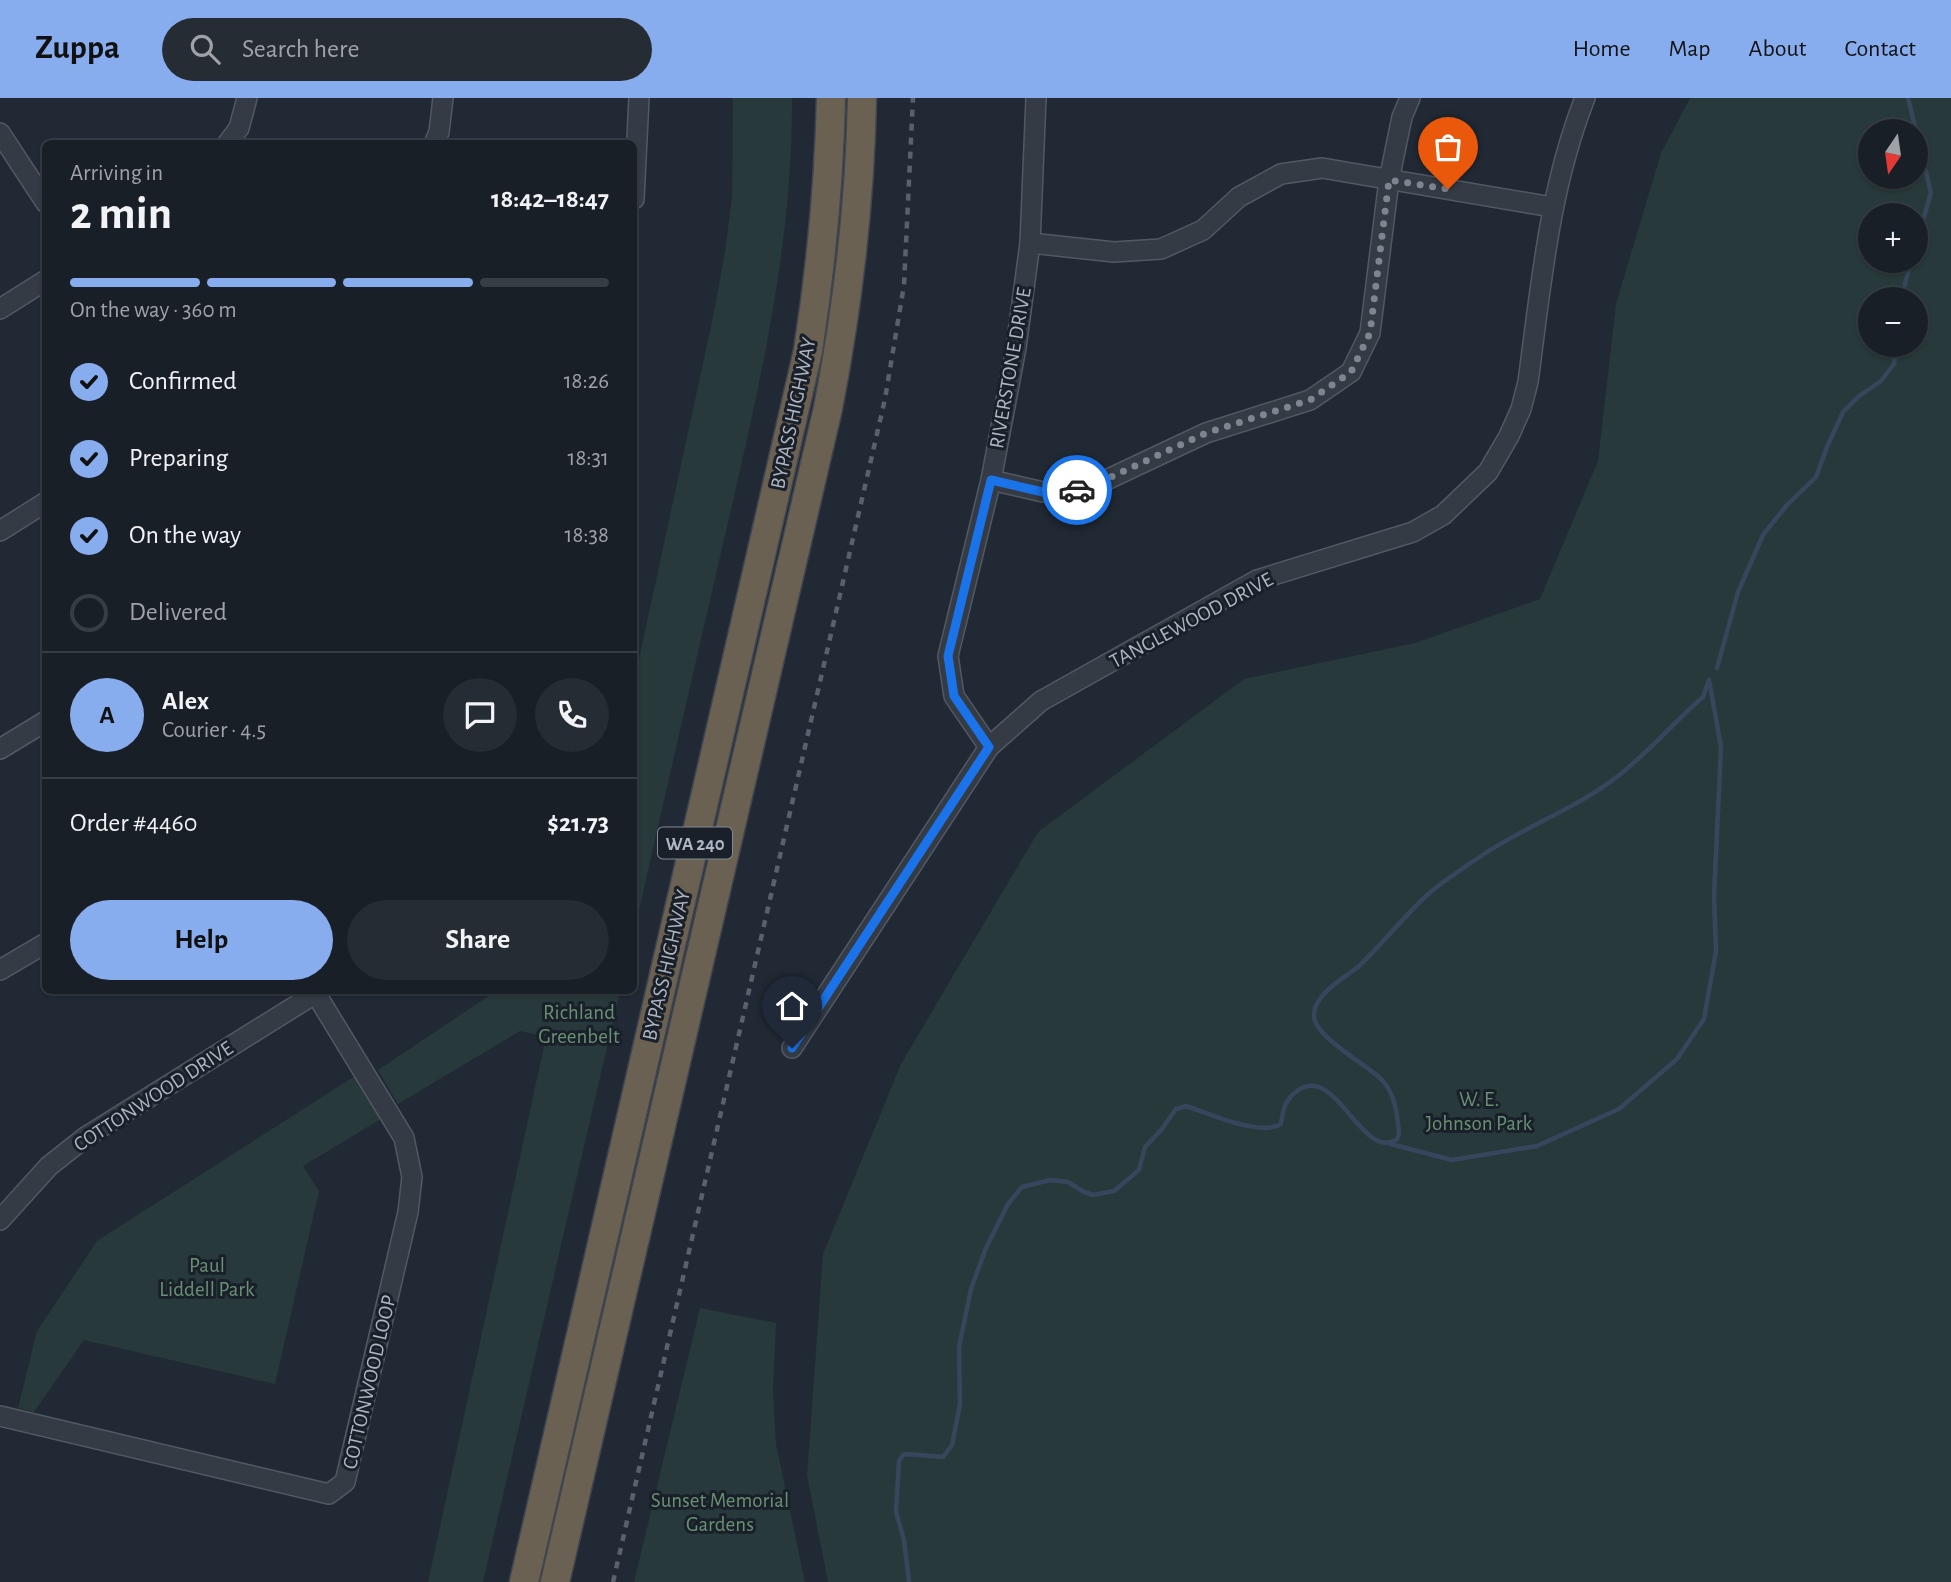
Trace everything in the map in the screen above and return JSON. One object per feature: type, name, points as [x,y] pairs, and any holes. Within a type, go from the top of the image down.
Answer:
[{"type":"highway","name":"BYPASS HIGHWAY","points":[[524,1582],[808,351],[824,229],[831,98]]},
{"type":"highway","name":"BYPASS HIGHWAY","points":[[555,1582],[828,408],[844,327],[855,236],[862,98]]},
{"type":"street","points":[[230,140],[239,128],[247,98]]},
{"type":"street","points":[[436,140],[443,98]]},
{"type":"street","points":[[637,140],[639,98]]},
{"type":"street","name":"RIVERSTONE DRIVE","points":[[989,747],[954,696],[948,656],[991,480],[1016,348],[1030,243],[1037,98]]},
{"type":"street","points":[[991,480],[1043,492],[1085,489],[1206,433],[1310,400],[1351,372],[1370,333],[1389,180],[1402,117],[1410,98]]},
{"type":"street","name":"TANGLEWOOD DRIVE","points":[[792,1048],[989,747],[1041,701],[1256,580],[1413,532],[1443,515],[1488,472],[1521,409],[1528,382],[1552,207],[1571,133],[1585,98]]},
{"type":"street","points":[[0,132],[42,197]]},
{"type":"street","points":[[1030,243],[1114,252],[1161,249],[1203,230],[1239,197],[1281,174],[1322,168],[1353,171],[1389,180],[1423,183],[1552,207]]},
{"type":"street","points":[[0,309],[42,283]]},
{"type":"street","points":[[0,531],[42,505]]},
{"type":"street","points":[[0,749],[42,723]]},
{"type":"street","points":[[0,970],[42,945]]},
{"type":"street","name":"COTTONWOOD DRIVE","points":[[0,1220],[49,1166],[87,1136],[316,994]]},
{"type":"street","name":"COTTONWOOD LOOP","points":[[0,1416],[328,1494],[345,1482],[408,1212],[412,1177],[404,1138],[320,994]]},
{"type":"green space","points":[[733,98],[792,98],[787,208],[762,370],[637,920],[637,668],[713,317],[732,196]]},
{"type":"green space","name":"W. E. Johnson Park","points":[[1690,98],[1951,98],[1951,1582],[828,1582],[807,1475],[823,1254],[901,1064],[1038,832],[1244,679],[1415,643],[1540,599],[1598,461],[1616,304],[1661,153]]},
{"type":"green space","name":"Richland Greenbelt","points":[[492,994],[619,994],[483,1582],[428,1582],[546,1037],[520,1031],[398,1104],[378,1070]]},
{"type":"green space","name":"Paul Liddell Park","points":[[355,1076],[381,1119],[303,1166],[319,1191],[275,1384],[84,1340],[34,1412],[18,1408],[37,1331],[97,1241]]},
{"type":"green space","name":"Sunset Memorial Gardens","points":[[700,1308],[776,1323],[773,1390],[776,1444],[805,1582],[634,1582]]},
{"type":"waterway","points":[[1908,98],[1913,119]]},
{"type":"waterway","points":[[1928,181],[1931,193],[1928,203]]},
{"type":"waterway","points":[[1904,287],[1908,273]]},
{"type":"waterway","points":[[1717,668],[1738,592],[1763,535],[1786,506],[1816,477],[1843,412],[1859,396],[1881,381],[1894,364],[1895,357]]},
{"type":"waterway","points":[[1391,1144],[1452,1160],[1537,1146],[1619,1109],[1677,1059],[1704,1019],[1716,951],[1714,896],[1721,747],[1709,680]]},
{"type":"waterway","points":[[909,1582],[904,1540],[896,1512],[899,1461],[903,1455],[908,1454],[943,1457],[952,1445],[960,1404],[959,1347],[971,1289],[986,1248],[1008,1204],[1022,1187],[1050,1180],[1068,1182],[1093,1195],[1114,1191],[1139,1170],[1145,1147],[1176,1109],[1186,1106],[1248,1126],[1272,1127],[1281,1124],[1285,1105],[1293,1094],[1311,1086],[1324,1090],[1337,1100],[1372,1138],[1384,1143],[1397,1139],[1399,1134],[1395,1105],[1387,1086],[1323,1033],[1314,1016],[1319,1001],[1331,987],[1359,966],[1431,891],[1498,845],[1602,788],[1629,767],[1703,697],[1709,680]]},
{"type":"railway","points":[[613,1582],[885,399],[904,285],[913,98]]},
{"type":"way so far","points":[[1077,490],[1085,489],[1206,433],[1310,400],[1351,372],[1370,333],[1389,180],[1423,183],[1448,189]]},
{"type":"route","points":[[792,1048],[989,747],[954,696],[948,656],[991,480],[1043,492],[1077,490]]}]
